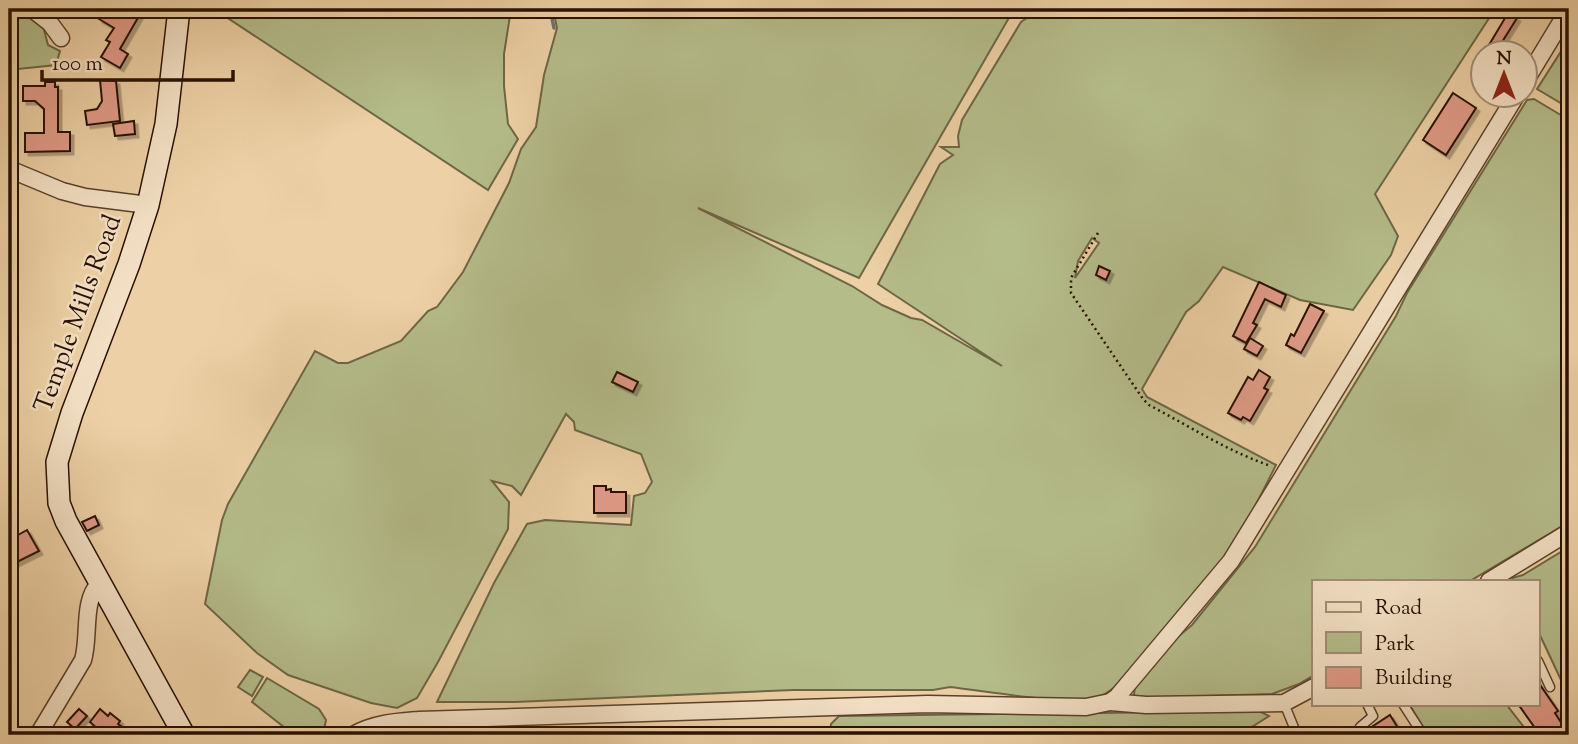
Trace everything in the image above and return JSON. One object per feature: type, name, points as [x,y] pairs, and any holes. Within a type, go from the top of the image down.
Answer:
[{"type":"street","points":[[32,9],[50,23],[61,38]]},
{"type":"street","name":"Temple Mills Road","points":[[179,9],[166,124],[148,205],[129,264],[72,413],[57,462],[59,503],[99,584],[184,735]]},
{"type":"street","points":[[1540,56],[1569,9]]},
{"type":"street","points":[[1110,702],[1231,561],[1508,108]]},
{"type":"street","points":[[9,169],[62,191],[85,197],[148,205]]},
{"type":"street","points":[[1495,579],[1569,533]]},
{"type":"street","points":[[38,735],[83,660],[87,646],[88,608],[91,594],[99,584]]},
{"type":"street","points":[[353,735],[369,726],[419,720],[929,704],[1086,707],[1110,702],[1146,705],[1284,703],[1312,688]]},
{"type":"lane","points":[[1540,665],[1550,687]]},
{"type":"lane","points":[[1284,703],[1297,735]]},
{"type":"lane","points":[[1360,727],[1373,716],[1368,706]]},
{"type":"lane","points":[[1404,706],[1423,735]]},
{"type":"path","points":[[1098,233],[1072,278],[1072,293],[1143,399],[1149,405],[1255,461],[1288,471]]},
{"type":"green space","points":[[9,9],[22,9],[43,26],[48,45],[60,51],[56,65],[9,70]]},
{"type":"green space","points":[[214,9],[511,9],[504,54],[504,86],[508,124],[518,139],[488,190]]},
{"type":"green space","points":[[553,9],[1014,9],[859,278],[698,208],[852,286],[882,305],[922,320],[1002,366],[878,284],[940,164],[953,155],[941,147],[959,147],[958,136],[962,120],[1021,22],[1031,15],[1034,9],[1495,9],[1476,38],[1470,38],[1470,48],[1375,194],[1398,236],[1391,255],[1353,310],[1300,300],[1223,267],[1199,301],[1186,312],[1142,389],[1147,397],[1276,465],[1238,540],[1129,673],[1102,695],[1084,699],[1047,699],[950,687],[933,690],[793,690],[515,702],[437,702],[494,583],[527,524],[545,520],[631,525],[634,496],[645,493],[652,482],[641,454],[575,430],[574,422],[566,414],[521,495],[512,486],[492,481],[509,502],[508,529],[417,698],[397,708],[371,703],[288,675],[257,653],[205,604],[222,520],[228,504],[315,351],[338,363],[348,363],[401,341],[428,311],[437,307],[463,272],[509,183],[521,149],[536,127],[544,75],[557,28]],"holes":[[[1092,238],[1099,243],[1075,278],[1078,261]]]},
{"type":"green space","points":[[1569,39],[1569,108],[1540,91],[1540,84]]},
{"type":"green space","points":[[1540,103],[1569,120],[1569,522],[1472,580],[1312,580],[1312,676],[1299,684],[1272,694],[1138,698],[1134,695],[1135,686],[1174,640],[1192,625],[1255,547],[1396,316],[1407,293],[1522,108],[1540,108]]},
{"type":"green space","points":[[1569,547],[1569,697],[1540,635],[1540,580],[1512,578],[1523,575]]},
{"type":"green space","points":[[250,670],[263,677],[252,696],[238,687]]},
{"type":"green space","points":[[267,678],[319,709],[326,720],[323,735],[294,735],[252,702]]},
{"type":"green space","points":[[1410,706],[1508,706],[1530,735],[1428,735]]},
{"type":"green space","points":[[1259,711],[1269,716],[1239,735],[830,735],[831,724],[839,716]]},
{"type":"building","points":[[105,9],[121,13],[123,9],[143,9],[120,49],[128,54],[120,68],[101,57],[110,42],[106,40],[114,28],[99,19]]},
{"type":"building","points":[[1508,13],[1517,18],[1504,38],[1493,38]]},
{"type":"building","points":[[100,80],[116,81],[120,121],[87,125],[85,111],[97,109],[102,101]]},
{"type":"building","points":[[45,82],[55,82],[55,87],[58,87],[58,132],[70,132],[70,151],[25,152],[25,133],[44,133],[44,109],[35,101],[23,101],[23,86],[45,86]]},
{"type":"building","points":[[1453,93],[1470,104],[1470,108],[1476,108],[1446,155],[1423,140]]},
{"type":"building","points":[[134,121],[135,134],[115,136],[113,124]]},
{"type":"building","points":[[1099,266],[1110,271],[1106,280],[1096,275]]},
{"type":"building","points":[[1259,282],[1286,295],[1281,307],[1265,299],[1253,323],[1257,325],[1246,343],[1233,336]]},
{"type":"building","points":[[1310,304],[1324,311],[1301,353],[1286,345],[1291,334],[1294,336]]},
{"type":"building","points":[[1250,338],[1263,346],[1257,356],[1244,349]]},
{"type":"building","points":[[1259,370],[1270,377],[1264,388],[1268,390],[1250,421],[1243,417],[1241,420],[1228,413],[1248,377],[1253,380]]},
{"type":"building","points":[[617,372],[638,382],[633,392],[612,382]]},
{"type":"building","points":[[594,486],[606,486],[606,490],[611,489],[611,492],[626,492],[626,513],[594,513]]},
{"type":"building","points":[[95,516],[99,525],[87,531],[82,522]]},
{"type":"building","points":[[27,530],[39,551],[9,566],[9,540]]},
{"type":"building","points":[[1540,685],[1558,711],[1555,713],[1569,735],[1540,735],[1519,706],[1540,706]]},
{"type":"building","points":[[79,709],[87,716],[75,729],[67,722]]},
{"type":"building","points":[[100,709],[120,721],[118,724],[122,727],[115,735],[95,735],[99,730],[90,722]]},
{"type":"building","points":[[1390,715],[1398,728],[1387,735],[1375,735],[1370,728]]},
{"type":"waterway","points":[[550,9],[554,28]]}]
